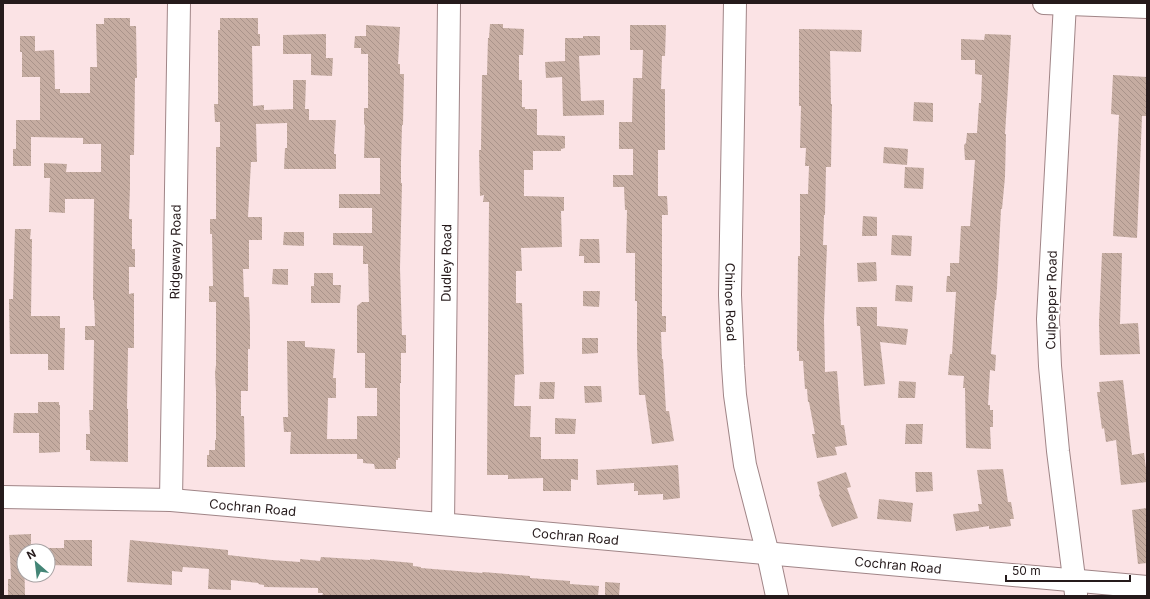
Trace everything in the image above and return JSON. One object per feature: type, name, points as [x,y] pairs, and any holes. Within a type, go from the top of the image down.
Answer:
[{"type":"street","name":"Ridgeway Road","points":[[171,500],[179,3]]},
{"type":"street","name":"Dudley Road","points":[[444,524],[449,3]]},
{"type":"street","name":"Chinoe Road","points":[[735,3],[730,294],[733,366],[735,394],[745,465],[768,554],[777,596]]},
{"type":"street","points":[[1058,3],[1147,7]]},
{"type":"street","name":"Culpepper Road","points":[[1058,3],[1048,319],[1050,366],[1058,452],[1076,588]]},
{"type":"street","name":"Cochran Road","points":[[3,497],[171,500],[768,554],[1076,588],[1147,587]]},
{"type":"building","points":[[104,18],[130,18],[130,26],[136,26],[137,78],[135,78],[134,155],[130,155],[129,219],[132,219],[132,249],[135,249],[135,267],[129,267],[129,294],[134,293],[134,348],[128,348],[128,462],[90,461],[90,450],[86,450],[86,434],[90,434],[89,410],[93,410],[94,340],[85,340],[85,326],[95,326],[93,300],[94,199],[65,199],[65,213],[49,212],[50,178],[44,178],[44,163],[67,164],[66,172],[101,172],[101,144],[83,144],[83,138],[31,137],[31,166],[13,166],[13,149],[16,149],[16,120],[40,120],[40,77],[22,77],[22,52],[20,52],[20,36],[35,36],[35,51],[54,50],[55,89],[60,89],[60,93],[90,93],[90,67],[97,67],[96,24],[104,24]]},
{"type":"building","points":[[220,18],[258,18],[260,46],[252,46],[253,106],[264,105],[264,110],[293,109],[293,80],[306,80],[305,109],[309,109],[309,120],[336,120],[334,154],[336,154],[336,169],[284,169],[285,148],[287,148],[287,123],[256,124],[257,162],[251,162],[248,217],[262,217],[262,240],[249,240],[249,269],[243,269],[244,297],[249,297],[250,324],[250,349],[248,349],[248,391],[241,391],[241,416],[244,416],[245,467],[207,467],[207,455],[209,455],[209,450],[215,450],[216,440],[216,302],[209,302],[209,286],[213,286],[212,234],[210,234],[210,219],[216,219],[216,147],[220,147],[220,122],[215,122],[214,104],[218,104],[218,30],[220,30]]},
{"type":"building","points":[[490,24],[503,24],[503,28],[524,29],[523,55],[519,55],[519,80],[522,80],[522,107],[525,107],[525,109],[537,109],[537,135],[565,136],[565,148],[561,149],[561,151],[533,151],[533,170],[524,170],[524,196],[564,197],[564,211],[561,211],[562,247],[521,248],[522,271],[516,271],[516,303],[522,303],[524,374],[515,375],[514,406],[531,406],[530,437],[541,437],[541,459],[578,459],[578,480],[571,479],[571,491],[543,491],[543,478],[508,479],[508,475],[487,475],[489,202],[483,202],[484,195],[480,196],[479,150],[481,150],[482,75],[487,75]]},
{"type":"building","points":[[366,25],[400,27],[398,64],[400,64],[400,74],[404,74],[401,161],[402,183],[400,268],[402,335],[406,335],[406,353],[401,353],[400,458],[396,460],[396,469],[375,469],[374,464],[363,463],[363,459],[357,459],[357,454],[290,454],[291,432],[284,432],[283,417],[288,417],[287,341],[305,341],[305,347],[335,349],[333,378],[336,378],[336,398],[328,398],[327,439],[357,439],[357,416],[377,416],[377,388],[365,388],[365,353],[357,353],[357,306],[362,302],[369,302],[368,264],[363,264],[363,246],[333,245],[333,233],[372,233],[372,208],[339,208],[339,194],[380,194],[380,158],[364,158],[364,108],[368,108],[368,54],[361,54],[361,48],[354,48],[355,36],[366,36]]},
{"type":"building","points":[[630,25],[666,25],[665,56],[662,56],[661,89],[665,89],[665,150],[658,150],[658,196],[667,196],[668,215],[662,215],[662,316],[666,316],[666,332],[661,332],[666,411],[669,411],[674,441],[652,444],[645,395],[639,395],[637,301],[635,301],[635,253],[626,253],[627,210],[625,210],[624,187],[613,187],[613,175],[633,175],[633,149],[619,149],[619,122],[632,122],[633,78],[642,78],[643,50],[630,50]]},
{"type":"building","points":[[799,29],[862,30],[861,52],[830,51],[832,104],[831,167],[826,167],[823,245],[827,245],[824,320],[825,372],[837,371],[841,425],[844,425],[847,445],[835,447],[837,455],[817,458],[812,434],[815,434],[808,402],[807,389],[805,389],[803,361],[799,361],[799,351],[797,351],[800,194],[808,194],[809,166],[805,166],[806,148],[800,148],[801,106],[799,106]]},
{"type":"building","points":[[326,34],[326,58],[333,58],[332,76],[311,75],[311,54],[283,54],[283,35]]},
{"type":"building","points":[[985,34],[1011,35],[1005,134],[1005,177],[1001,209],[997,288],[991,354],[996,355],[995,371],[990,370],[988,405],[990,405],[990,410],[993,410],[993,427],[990,427],[991,449],[966,448],[965,388],[963,388],[964,376],[948,375],[950,354],[952,354],[956,292],[946,292],[947,276],[950,276],[950,263],[959,263],[961,226],[970,226],[975,160],[965,160],[964,145],[966,143],[967,133],[977,133],[979,103],[981,103],[982,75],[975,74],[975,60],[961,60],[961,39],[984,40]]},
{"type":"building","points":[[583,36],[600,36],[600,55],[579,56],[581,101],[604,100],[604,115],[563,116],[562,77],[546,78],[545,62],[565,61],[565,38],[583,38]]},
{"type":"building","points":[[1113,75],[1147,77],[1147,116],[1142,116],[1137,238],[1113,236],[1119,115],[1111,114]]},
{"type":"building","points":[[914,102],[933,103],[933,122],[913,121]]},
{"type":"building","points":[[884,147],[908,149],[907,165],[883,163]]},
{"type":"building","points":[[905,167],[924,168],[923,189],[904,188]]},
{"type":"building","points":[[863,216],[877,217],[877,236],[862,236]]},
{"type":"building","points":[[15,229],[31,229],[31,316],[60,316],[60,328],[65,328],[64,370],[48,370],[48,354],[10,354],[9,299],[13,299]]},
{"type":"building","points":[[284,232],[304,232],[304,246],[283,245]]},
{"type":"building","points":[[892,235],[912,236],[911,256],[891,255]]},
{"type":"building","points":[[580,239],[599,239],[600,263],[584,263],[584,256],[579,256]]},
{"type":"building","points":[[1102,253],[1122,253],[1120,324],[1138,323],[1140,354],[1100,355],[1099,323]]},
{"type":"building","points":[[876,262],[877,281],[858,282],[857,263]]},
{"type":"building","points":[[273,269],[288,269],[288,285],[272,284]]},
{"type":"building","points":[[314,273],[333,273],[333,285],[341,285],[340,303],[311,303],[311,286],[314,286]]},
{"type":"building","points":[[896,285],[913,286],[912,302],[895,301]]},
{"type":"building","points":[[583,291],[600,291],[599,307],[583,306]]},
{"type":"building","points":[[856,307],[877,307],[877,326],[908,329],[906,345],[880,342],[885,384],[864,386],[860,326],[857,326]]},
{"type":"building","points":[[582,338],[598,338],[598,353],[582,354]]},
{"type":"building","points":[[1123,380],[1132,455],[1144,453],[1147,469],[1147,482],[1121,485],[1116,440],[1106,442],[1104,428],[1102,429],[1097,392],[1100,392],[1099,382]]},
{"type":"building","points":[[899,381],[916,382],[915,398],[898,398]]},
{"type":"building","points":[[540,382],[555,382],[554,399],[539,399]]},
{"type":"building","points":[[584,386],[601,386],[602,402],[585,403]]},
{"type":"building","points":[[38,402],[59,402],[60,452],[39,453],[39,433],[13,433],[14,413],[38,413]]},
{"type":"building","points":[[555,418],[576,419],[575,434],[555,434]]},
{"type":"building","points":[[906,424],[923,424],[922,444],[905,444]]},
{"type":"building","points":[[678,465],[680,498],[663,500],[663,494],[638,495],[638,491],[634,491],[634,483],[597,485],[596,470]]},
{"type":"building","points":[[1003,469],[1008,502],[1011,502],[1014,519],[1010,519],[1011,526],[989,529],[989,526],[956,531],[953,514],[979,511],[978,504],[982,504],[977,470]]},
{"type":"building","points":[[846,472],[851,487],[847,488],[858,518],[832,527],[819,495],[817,482]]},
{"type":"building","points":[[915,472],[932,472],[933,491],[916,492]]},
{"type":"building","points":[[879,499],[913,503],[911,522],[877,519]]},
{"type":"building","points":[[1147,508],[1147,563],[1138,564],[1132,510]]},
{"type":"building","points":[[31,534],[31,543],[16,543],[16,583],[25,583],[25,595],[8,595],[8,579],[11,579],[9,535]]},
{"type":"building","points":[[64,540],[92,540],[92,566],[56,565],[56,548],[64,548]]},
{"type":"building","points":[[130,540],[228,550],[228,555],[272,560],[300,562],[300,559],[320,561],[321,557],[370,559],[413,563],[413,566],[421,568],[530,576],[530,578],[570,581],[570,584],[599,586],[598,596],[322,596],[323,593],[318,593],[318,588],[264,587],[264,585],[258,584],[259,583],[231,580],[231,590],[208,589],[209,569],[183,567],[182,572],[172,571],[172,585],[127,582]]},
{"type":"building","points":[[605,582],[620,583],[619,596],[605,596]]}]
